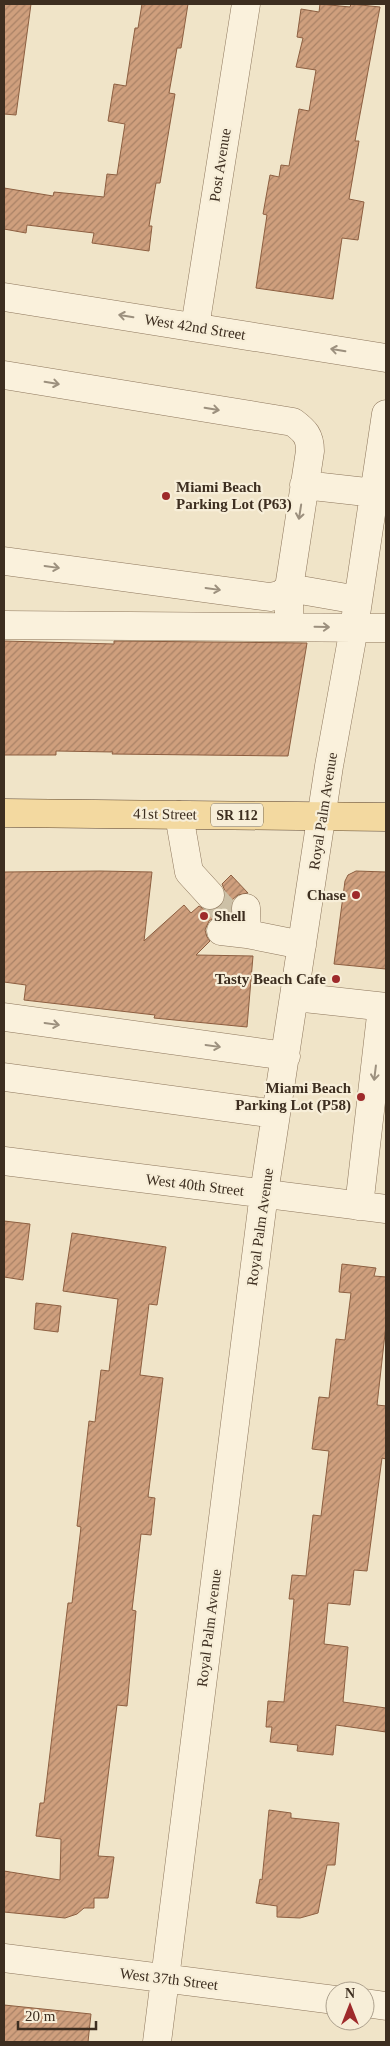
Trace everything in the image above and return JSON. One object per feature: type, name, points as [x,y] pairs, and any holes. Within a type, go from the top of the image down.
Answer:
[{"type":"main road","name":"41st Street","points":[[4,813],[386,816]]},
{"type":"street","name":"Post Avenue","points":[[194,327],[246,4]]},
{"type":"street","name":"West 42nd Street","points":[[4,297],[386,358]]},
{"type":"street","points":[[4,375],[293,422],[306,431],[310,440],[310,451],[289,588],[290,627]]},
{"type":"street","name":"Royal Palm Avenue","points":[[157,2042],[264,1193],[329,766],[358,600],[378,526],[375,493],[386,414]]},
{"type":"street","points":[[304,485],[375,493]]},
{"type":"street","points":[[4,561],[270,597],[280,595],[289,588],[358,600]]},
{"type":"street","points":[[4,625],[386,628]]},
{"type":"street","points":[[178,815],[189,872],[208,892]]},
{"type":"street","points":[[237,923],[302,945]]},
{"type":"street","points":[[295,997],[384,1007],[359,1206]]},
{"type":"street","points":[[4,1017],[286,1056]]},
{"type":"street","points":[[4,1077],[276,1114]]},
{"type":"street","name":"West 40th Street","points":[[4,1161],[386,1209]]},
{"type":"street","name":"West 37th Street","points":[[4,1958],[325,1999]]},
{"type":"building","points":[[4,4],[31,4],[16,115],[4,114]]},
{"type":"building","points":[[142,4],[188,4],[181,48],[177,48],[169,93],[175,94],[160,183],[156,183],[149,226],[152,226],[149,251],[92,243],[94,233],[27,225],[26,233],[4,229],[4,188],[53,196],[54,192],[104,197],[107,174],[117,175],[125,124],[108,121],[114,84],[126,86],[135,28],[138,28]]},
{"type":"building","points":[[320,4],[350,7],[351,4],[380,7],[355,141],[359,141],[349,199],[364,202],[358,240],[342,238],[333,299],[256,288],[267,215],[263,214],[270,175],[279,177],[281,165],[289,166],[299,109],[309,111],[316,70],[296,67],[303,38],[297,37],[301,9],[319,12]]},
{"type":"building","points":[[4,641],[114,644],[114,641],[307,643],[288,756],[112,754],[113,752],[56,751],[56,755],[4,755]]},
{"type":"building","points":[[356,871],[386,872],[386,969],[334,964],[345,881],[348,875]]},
{"type":"building","points":[[4,872],[152,872],[144,941],[184,905],[191,913],[199,906],[206,910],[214,910],[220,907],[225,899],[225,891],[222,884],[231,875],[248,893],[238,895],[232,900],[231,916],[215,917],[209,921],[205,930],[210,941],[196,955],[253,956],[247,1027],[154,1018],[155,1015],[24,1000],[26,985],[4,982]]},
{"type":"building","points":[[4,1221],[30,1224],[23,1280],[4,1277]]},
{"type":"building","points":[[72,1233],[166,1247],[157,1305],[149,1304],[140,1375],[163,1378],[148,1497],[155,1498],[151,1535],[141,1534],[132,1610],[136,1611],[127,1706],[117,1705],[98,1856],[114,1857],[108,1898],[94,1898],[94,1908],[84,1908],[77,1914],[65,1918],[4,1912],[4,1871],[60,1880],[61,1839],[36,1836],[40,1803],[44,1803],[68,1603],[72,1603],[81,1527],[77,1526],[89,1421],[95,1422],[101,1370],[109,1371],[118,1299],[63,1291]]},
{"type":"building","points":[[342,1264],[376,1268],[374,1276],[386,1277],[386,1325],[377,1405],[386,1406],[386,1459],[382,1458],[367,1571],[354,1570],[350,1605],[328,1603],[324,1644],[348,1647],[343,1702],[386,1708],[386,1732],[336,1725],[333,1755],[297,1751],[298,1745],[270,1742],[272,1727],[266,1727],[268,1701],[284,1702],[294,1599],[289,1599],[292,1575],[306,1576],[313,1515],[321,1516],[329,1451],[312,1449],[319,1397],[329,1398],[336,1339],[345,1340],[351,1293],[339,1292]]},
{"type":"building","points":[[36,1303],[61,1306],[58,1332],[34,1329]]},
{"type":"building","points":[[269,1810],[291,1813],[291,1818],[339,1823],[335,1865],[327,1865],[318,1913],[300,1918],[277,1917],[277,1906],[256,1903],[260,1879],[262,1880]]},
{"type":"building","points":[[4,2005],[91,2014],[88,2042],[4,2042]]},
{"type":"tunnel","points":[[210,895],[232,920]]},
{"type":"place","name":"Miami Beach Parking Lot (P63)","points":[[166,496]]},
{"type":"place","name":"Chase","points":[[356,895]]},
{"type":"place","name":"Shell","points":[[204,916]]},
{"type":"place","name":"Tasty Beach Cafe","points":[[336,979]]},
{"type":"place","name":"Miami Beach Parking Lot (P58)","points":[[361,1097]]}]
